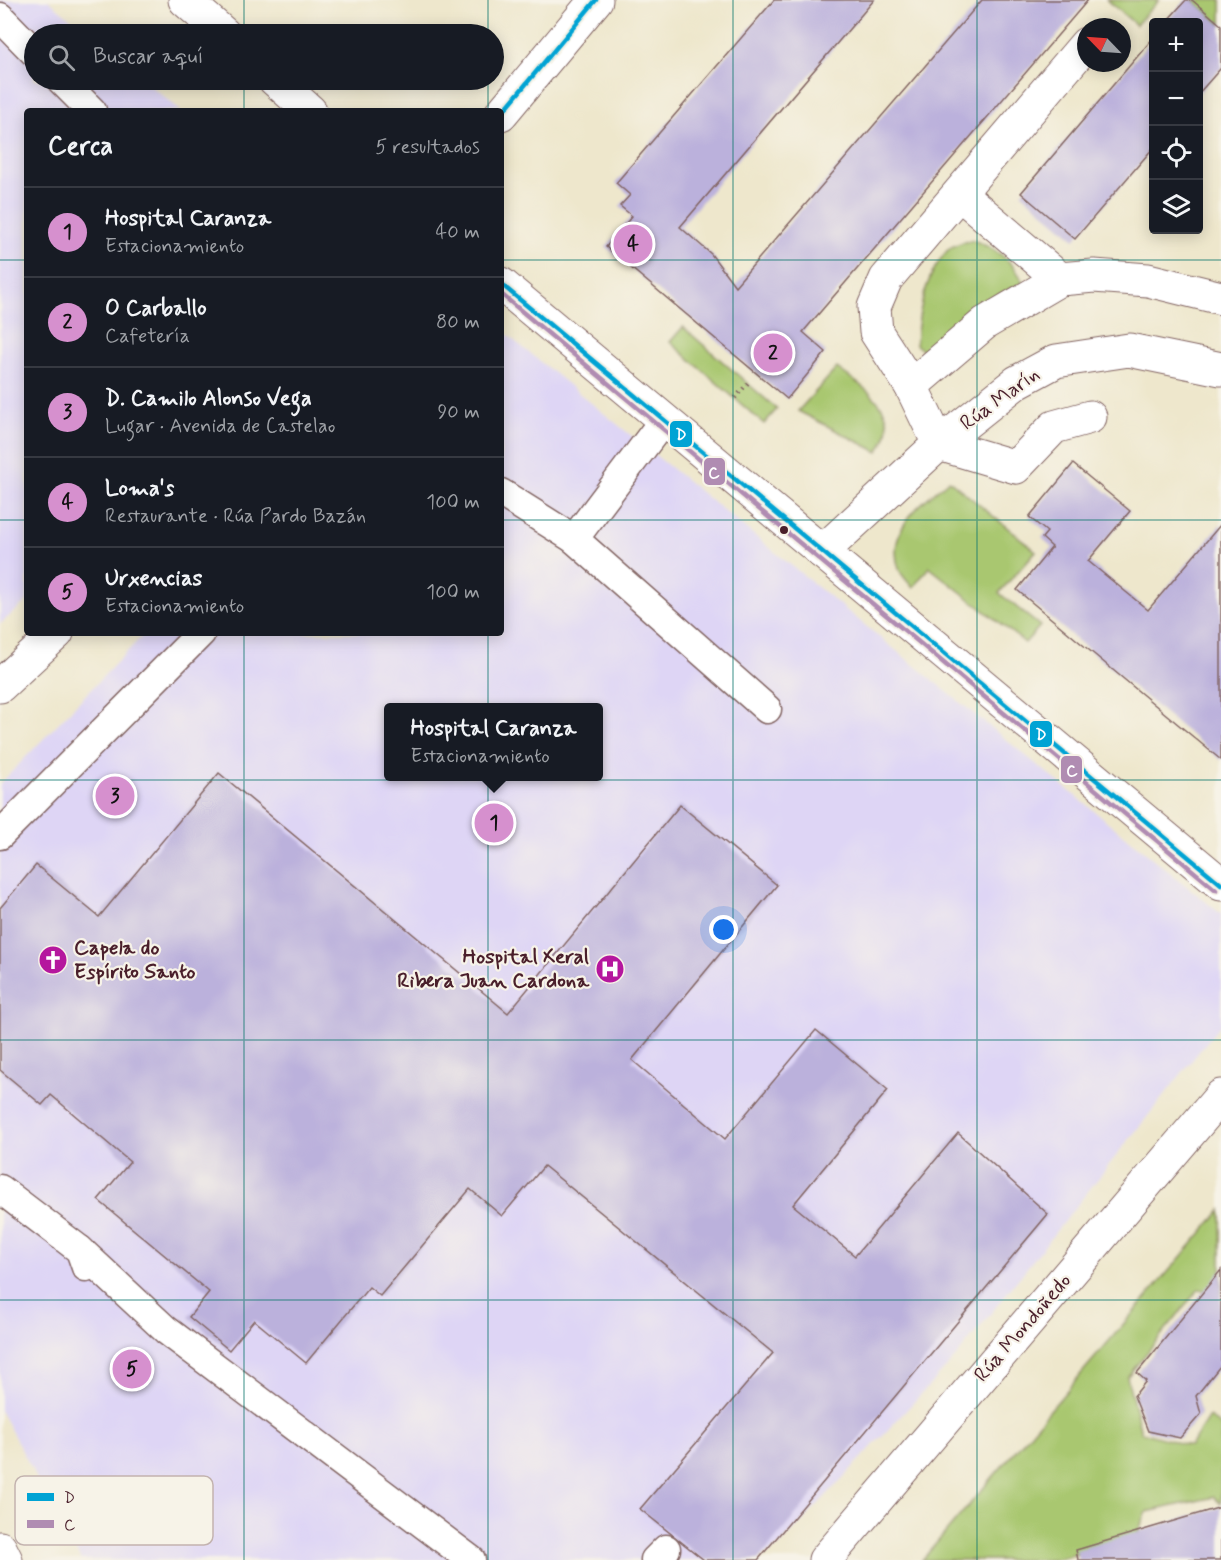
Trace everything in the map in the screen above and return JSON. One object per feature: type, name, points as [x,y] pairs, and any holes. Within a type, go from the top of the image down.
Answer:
[{"type":"street","points":[[185,0],[213,24]]},
{"type":"street","points":[[504,110],[596,0]]},
{"type":"street","points":[[1077,55],[886,279],[874,307],[876,332],[911,386],[939,444],[1016,467],[1053,428],[1090,417]]},
{"type":"street","points":[[286,90],[307,108]]},
{"type":"street","points":[[960,194],[1060,279]]},
{"type":"street","points":[[911,386],[985,323],[1060,279],[1094,276],[1148,280],[1221,298]]},
{"type":"street","points":[[504,287],[1221,884]]},
{"type":"street","name":"Rúa Marín","points":[[822,552],[939,444],[1017,382],[1056,361],[1129,350],[1221,369]]},
{"type":"street","points":[[0,686],[54,636]]},
{"type":"street","name":"Rúa Mondoñedo","points":[[825,1560],[1221,1096]]},
{"type":"street","points":[[0,1548],[6,1560]]},
{"type":"lane","points":[[0,16],[24,41]]},
{"type":"lane","points":[[72,90],[89,108]]},
{"type":"lane","points":[[574,539],[663,421]]},
{"type":"lane","points":[[504,495],[574,539],[767,709]]},
{"type":"lane","points":[[0,835],[198,636]]},
{"type":"lane","points":[[0,1189],[80,1250],[166,1330],[364,1482],[471,1560]]},
{"type":"lane","points":[[80,1250],[95,1290]]},
{"type":"path","points":[[735,398],[747,383]]},
{"type":"shaded area","points":[[0,0],[48,0],[78,24],[24,24],[24,90],[155,90],[177,108],[24,108],[24,604],[0,624]]},
{"type":"shaded area","name":"Hospital Xeral Ribera Juan Cardona","points":[[504,332],[1221,914],[1221,1024],[956,1357],[781,1544],[758,1560],[81,1560],[73,1545],[213,1545],[213,1476],[36,1476],[0,1410],[0,784],[142,636],[504,636]]},
{"type":"green space","points":[[1107,0],[1159,0],[1136,25],[1131,18],[1128,18]]},
{"type":"green space","points":[[1192,0],[1221,0],[1221,25]]},
{"type":"green space","points":[[973,240],[1003,256],[1023,283],[959,320],[932,347],[924,351],[916,345],[917,333],[924,295],[933,271],[949,249]]},
{"type":"green space","points":[[683,327],[777,409],[764,424],[670,342]]},
{"type":"green space","points":[[837,368],[870,393],[885,413],[888,425],[886,438],[878,452],[798,411]]},
{"type":"green space","points":[[949,480],[1036,551],[999,593],[1040,626],[1025,643],[929,567],[913,588],[899,569],[896,554],[897,541],[902,529],[918,507]]},
{"type":"green space","points":[[1221,1210],[1221,1294],[1199,1289],[1127,1377],[1141,1432],[1190,1446],[1209,1417],[1221,1426],[1221,1504],[1214,1497],[1147,1512],[1134,1540],[1053,1560],[922,1560]]},
{"type":"building","points":[[774,0],[874,0],[680,227],[711,254],[735,286],[982,0],[1088,0],[803,332],[826,352],[787,399],[606,247],[632,216],[620,206],[630,195],[616,183]]},
{"type":"building","points":[[1186,0],[1192,0],[1221,25],[1221,68],[1203,88],[1203,18],[1170,18]]},
{"type":"building","points":[[1149,43],[1149,153],[1075,239],[1021,193],[1124,72],[1131,72],[1131,64]]},
{"type":"building","points":[[1073,464],[1130,511],[1088,561],[1148,610],[1221,524],[1221,760],[1017,590],[1052,547],[1042,538],[1047,532],[1029,517]]},
{"type":"building","points":[[219,773],[508,1013],[680,805],[777,885],[632,1060],[725,1139],[816,1030],[888,1090],[793,1205],[855,1256],[958,1133],[1048,1214],[758,1560],[704,1560],[640,1509],[773,1353],[544,1166],[502,1216],[470,1189],[380,1296],[369,1287],[306,1363],[254,1320],[229,1350],[189,1317],[209,1292],[98,1200],[130,1162],[51,1095],[42,1105],[0,1070],[0,908],[36,865],[99,917]]},
{"type":"building","points":[[1221,1270],[1221,1365],[1196,1396],[1201,1414],[1180,1438],[1148,1431],[1134,1396],[1146,1381],[1137,1373]]},
{"type":"building","points":[[1221,1507],[1221,1560],[1078,1560],[1076,1550]]},
{"type":"transit line","name":"D","points":[[504,110],[596,0]]},
{"type":"transit line","name":"D","points":[[504,286],[1221,884]]},
{"type":"transit line","name":"C","points":[[504,297],[1216,890]]},
{"type":"place","name":"Loma's","points":[[633,244]]},
{"type":"place","name":"O Carballo","points":[[773,353]]},
{"type":"place","name":"D. Camilo Alonso Vega","points":[[115,796]]},
{"type":"place","name":"Hospital Caranza","points":[[494,823]]},
{"type":"place","name":"Capela do Espírito Santo","points":[[53,960]]},
{"type":"place","name":"Hospital Xeral Ribera Juan Cardona","points":[[610,969]]},
{"type":"place","name":"Urxencias","points":[[132,1369]]}]
